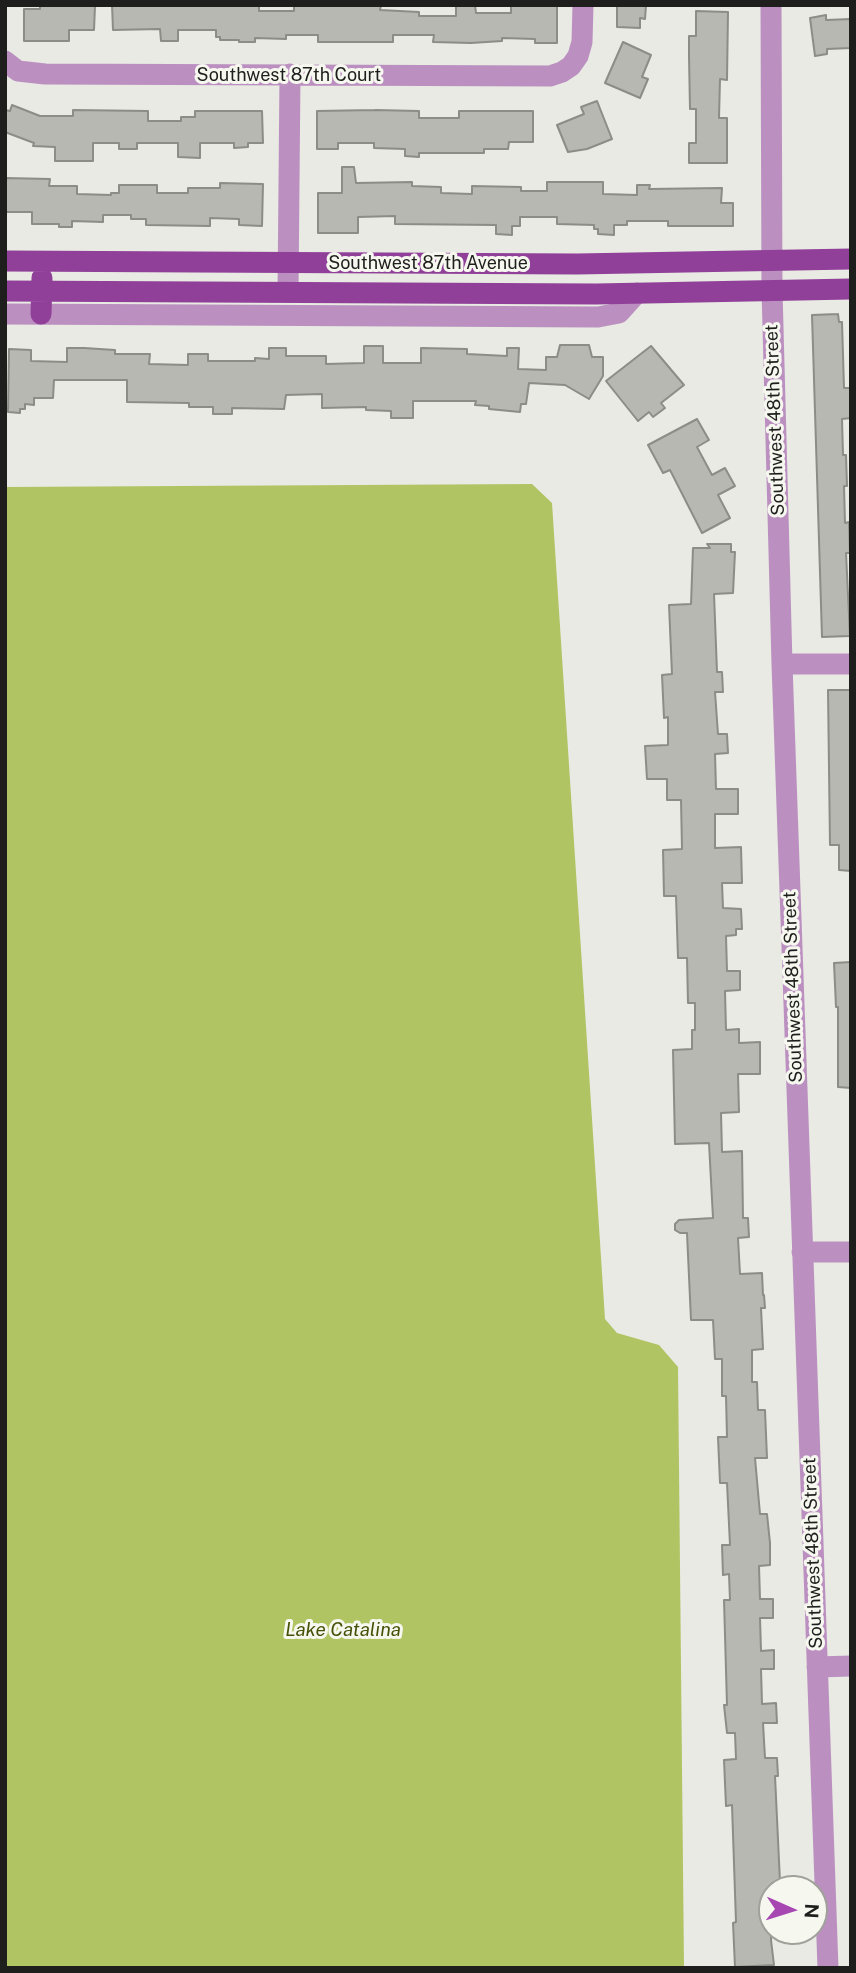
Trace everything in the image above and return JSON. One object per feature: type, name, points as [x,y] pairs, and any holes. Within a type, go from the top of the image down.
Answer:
[{"type":"main road","name":"Southwest 87th Avenue","points":[[5,261],[577,264],[851,259]]},
{"type":"main road","points":[[41,314],[43,261]]},
{"type":"main road","name":"Southwest 87th Avenue","points":[[5,291],[637,293],[851,289]]},
{"type":"street","name":"Southwest 87th Court","points":[[6,62],[18,71],[45,74],[550,76],[571,66],[578,56],[582,42],[583,5]]},
{"type":"street","name":"Southwest 48th Street","points":[[771,5],[772,290],[782,664],[828,1968]]},
{"type":"street","points":[[288,292],[290,74]]},
{"type":"street","points":[[5,314],[598,317],[620,313],[637,293]]},
{"type":"street","points":[[782,664],[851,664]]},
{"type":"street","points":[[802,1252],[851,1252]]},
{"type":"street","points":[[817,1667],[851,1666]]},
{"type":"water","name":"Lake Catalina","points":[[532,484],[552,503],[605,1319],[617,1333],[659,1345],[678,1367],[684,1968],[5,1968],[5,487]]},
{"type":"building","points":[[40,5],[95,6],[94,30],[69,30],[69,41],[24,41],[24,9],[40,9]]},
{"type":"building","points":[[112,5],[259,5],[259,11],[294,11],[294,5],[381,5],[380,10],[419,12],[419,16],[456,16],[456,5],[475,5],[476,13],[511,13],[511,5],[557,6],[557,43],[502,38],[502,41],[471,43],[433,42],[434,35],[393,35],[393,42],[318,42],[318,35],[286,35],[286,39],[255,38],[255,42],[239,42],[220,40],[220,37],[216,37],[216,30],[178,30],[178,41],[161,41],[160,29],[113,30]]},
{"type":"building","points":[[617,5],[646,5],[645,19],[640,18],[640,28],[617,27]]},
{"type":"building","points":[[696,11],[728,12],[727,80],[720,79],[719,118],[727,118],[727,163],[689,163],[689,143],[696,143],[696,109],[690,109],[689,36],[696,36]]},
{"type":"building","points":[[826,15],[826,20],[851,19],[851,48],[827,49],[827,54],[815,56],[810,18]]},
{"type":"building","points":[[623,42],[651,55],[642,77],[648,79],[640,98],[605,83]]},
{"type":"building","points":[[597,101],[612,139],[587,149],[568,152],[557,125],[584,114],[581,107]]},
{"type":"building","points":[[12,105],[40,116],[73,116],[73,110],[148,111],[148,121],[181,121],[181,117],[195,117],[195,111],[262,111],[263,143],[248,143],[248,147],[234,148],[234,143],[200,143],[200,158],[178,157],[178,143],[137,143],[137,149],[119,149],[119,143],[93,143],[93,161],[55,161],[55,147],[33,146],[34,143],[5,132],[5,110],[10,111]]},
{"type":"building","points":[[317,111],[419,111],[419,118],[459,118],[459,111],[533,111],[533,142],[509,142],[508,149],[484,149],[484,153],[419,153],[419,157],[405,156],[405,149],[374,148],[374,143],[338,143],[338,149],[317,149]]},
{"type":"building","points":[[342,167],[354,167],[356,183],[412,182],[412,186],[441,187],[441,193],[472,194],[472,186],[521,187],[521,191],[547,191],[547,182],[603,182],[603,194],[637,195],[637,185],[650,185],[649,189],[722,188],[721,203],[733,203],[733,226],[668,226],[668,221],[627,221],[627,225],[614,225],[614,235],[598,234],[594,225],[557,224],[557,217],[520,217],[520,226],[512,226],[512,235],[496,234],[496,225],[395,224],[395,216],[358,217],[358,233],[318,233],[318,193],[342,193]]},
{"type":"building","points":[[5,178],[50,179],[49,186],[77,186],[77,194],[111,195],[119,193],[119,185],[157,185],[157,193],[188,193],[188,188],[220,188],[220,183],[263,184],[262,226],[239,225],[239,219],[210,218],[210,226],[146,225],[146,219],[131,219],[131,215],[103,215],[103,222],[72,221],[72,227],[32,224],[32,212],[5,212]]},
{"type":"building","points":[[838,314],[839,322],[842,322],[844,388],[851,388],[851,418],[842,419],[847,486],[844,486],[845,523],[849,522],[850,553],[846,553],[850,636],[822,637],[812,315]]},
{"type":"building","points":[[560,345],[589,345],[592,357],[603,357],[603,376],[589,399],[565,385],[529,383],[526,404],[521,404],[520,412],[489,409],[489,406],[475,405],[476,401],[413,401],[413,418],[391,418],[391,411],[366,410],[366,407],[322,408],[322,394],[286,395],[284,409],[232,408],[232,414],[213,414],[213,407],[189,407],[189,403],[127,402],[127,380],[54,380],[53,398],[34,398],[34,405],[25,404],[25,409],[20,409],[20,413],[8,412],[9,349],[31,350],[31,361],[67,362],[67,348],[84,348],[115,350],[115,354],[150,354],[149,364],[188,365],[188,354],[208,354],[208,361],[269,359],[269,348],[286,348],[286,356],[326,356],[326,364],[364,363],[364,346],[383,346],[383,363],[421,363],[421,348],[467,349],[467,354],[507,356],[507,348],[519,348],[518,369],[546,370],[546,357],[557,357]]},
{"type":"building","points":[[651,346],[684,385],[661,403],[665,408],[653,417],[649,412],[638,421],[606,381]]},
{"type":"building","points":[[697,419],[709,440],[697,447],[712,475],[725,468],[735,486],[718,495],[730,518],[702,533],[670,470],[663,473],[648,445]]},
{"type":"building","points":[[707,544],[731,544],[731,552],[735,552],[733,593],[714,594],[717,672],[722,672],[723,692],[715,692],[718,734],[727,734],[728,753],[715,754],[716,789],[738,789],[738,814],[715,814],[715,848],[741,847],[742,883],[722,883],[723,908],[741,909],[742,929],[736,929],[736,935],[726,936],[727,971],[740,971],[740,990],[725,991],[726,1030],[739,1029],[739,1043],[760,1042],[760,1074],[738,1074],[739,1112],[721,1113],[722,1152],[742,1151],[743,1218],[748,1218],[749,1237],[738,1238],[740,1274],[762,1273],[764,1295],[765,1308],[761,1308],[763,1349],[752,1350],[752,1382],[757,1382],[758,1410],[765,1410],[767,1458],[755,1458],[760,1514],[767,1514],[770,1543],[770,1565],[759,1566],[760,1599],[773,1599],[773,1618],[760,1618],[761,1651],[774,1650],[774,1669],[761,1669],[762,1704],[776,1703],[777,1723],[763,1723],[765,1758],[777,1758],[778,1776],[775,1776],[780,1875],[758,1875],[758,1945],[772,1945],[774,1965],[735,1967],[732,1805],[726,1806],[724,1760],[736,1759],[735,1733],[727,1733],[724,1705],[727,1705],[724,1600],[730,1600],[729,1574],[723,1575],[722,1545],[730,1545],[727,1483],[720,1483],[718,1437],[727,1437],[726,1396],[722,1396],[722,1359],[715,1359],[713,1320],[691,1320],[687,1233],[675,1230],[675,1224],[679,1220],[713,1218],[709,1143],[675,1144],[673,1050],[692,1049],[692,1030],[695,1030],[695,1003],[688,1003],[687,958],[678,958],[676,896],[664,896],[663,850],[682,849],[681,800],[667,800],[667,779],[647,779],[645,746],[668,745],[668,717],[664,718],[662,675],[672,674],[669,605],[691,604],[693,548],[710,548]]},
{"type":"building","points":[[828,690],[851,690],[851,871],[839,870],[839,845],[830,845]]},
{"type":"building","points":[[851,962],[851,1088],[838,1087],[838,1007],[834,963]]}]
